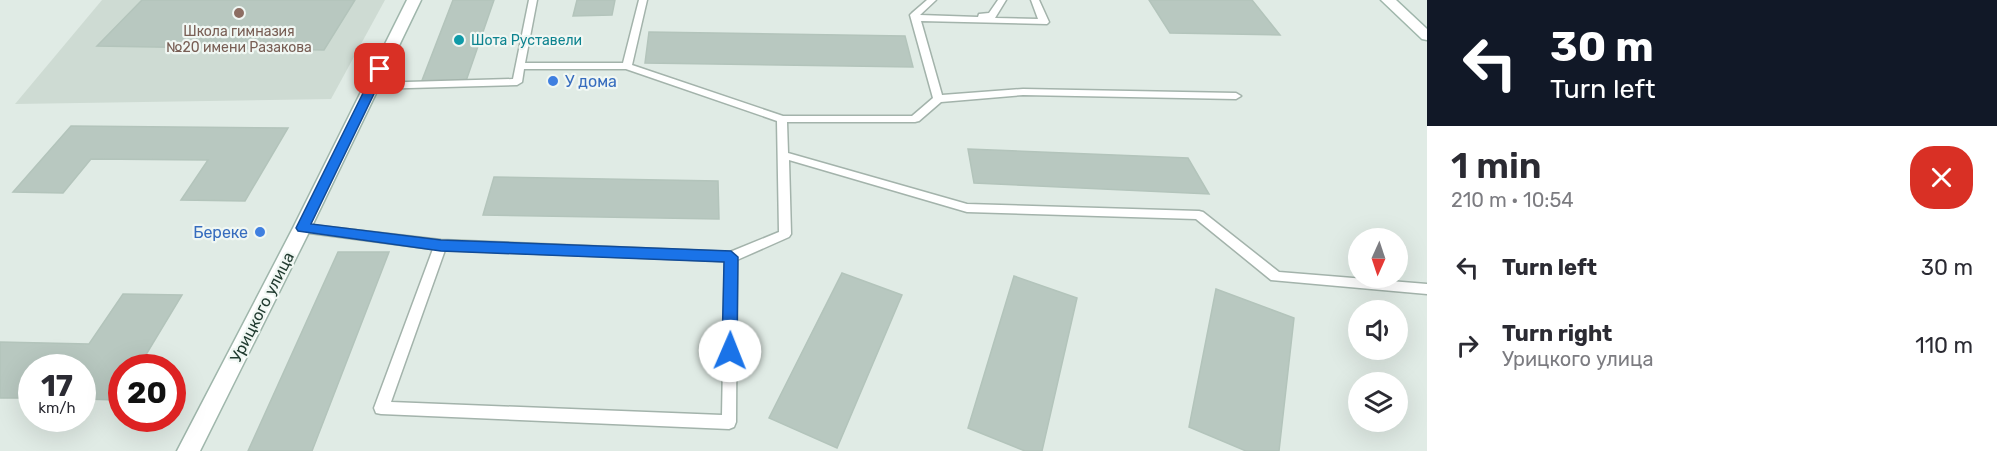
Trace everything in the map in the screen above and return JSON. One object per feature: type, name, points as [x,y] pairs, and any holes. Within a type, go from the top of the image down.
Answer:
[{"type":"street","name":"Урицкого улица","points":[[188,451],[302,228],[414,0]]},
{"type":"street","points":[[1388,0],[1427,36]]},
{"type":"lane","points":[[372,86],[517,82],[533,0]]},
{"type":"lane","points":[[627,66],[643,0]]},
{"type":"lane","points":[[916,17],[932,0]]},
{"type":"lane","points":[[916,17],[992,16],[1002,0]]},
{"type":"lane","points":[[916,17],[1044,22],[1035,0]]},
{"type":"lane","points":[[916,17],[938,99]]},
{"type":"lane","points":[[520,66],[627,66],[782,119],[915,119],[938,99],[1023,92],[1236,96]]},
{"type":"lane","points":[[302,228],[441,245],[731,257],[785,234],[782,119]]},
{"type":"lane","points":[[783,155],[967,208],[1199,215],[1276,277],[1427,289]]},
{"type":"lane","points":[[441,245],[381,408],[729,422],[731,257]]},
{"type":"shaded area","points":[[102,0],[385,0],[331,99],[15,104]]},
{"type":"building","points":[[142,0],[355,0],[324,50],[97,46]]},
{"type":"building","name":"Шота Руставели","points":[[453,0],[494,0],[466,81],[421,83]]},
{"type":"building","points":[[577,0],[615,0],[612,15],[573,16]]},
{"type":"building","points":[[1149,0],[1252,0],[1280,35],[1170,33]]},
{"type":"building","points":[[649,32],[905,36],[913,67],[645,63]]},
{"type":"building","points":[[71,126],[288,128],[245,201],[181,200],[208,160],[91,159],[63,193],[13,192]]},
{"type":"building","points":[[968,149],[1188,158],[1209,194],[974,183]]},
{"type":"building","points":[[494,177],[718,181],[719,219],[483,215]]},
{"type":"building","points":[[338,252],[389,252],[312,451],[248,451]]},
{"type":"building","points":[[842,273],[902,295],[837,448],[769,418]]},
{"type":"building","points":[[1014,276],[1077,298],[1042,451],[1025,451],[968,428]]},
{"type":"building","points":[[1216,289],[1294,318],[1279,451],[1246,451],[1189,427]]},
{"type":"building","points":[[123,294],[182,295],[146,354],[108,354],[108,400],[96,399],[96,354],[18,354],[18,398],[0,398],[0,342],[89,344]]},
{"type":"place","name":"Школа гимназия №20 имени Разакова","points":[[239,13]]},
{"type":"place","name":"Шота Руставели","points":[[459,40]]},
{"type":"place","name":"У дома","points":[[553,81]]},
{"type":"place","name":"Береке","points":[[260,232]]},
{"type":"route","points":[[380,69],[302,228],[441,245],[731,257],[730,351]]}]
